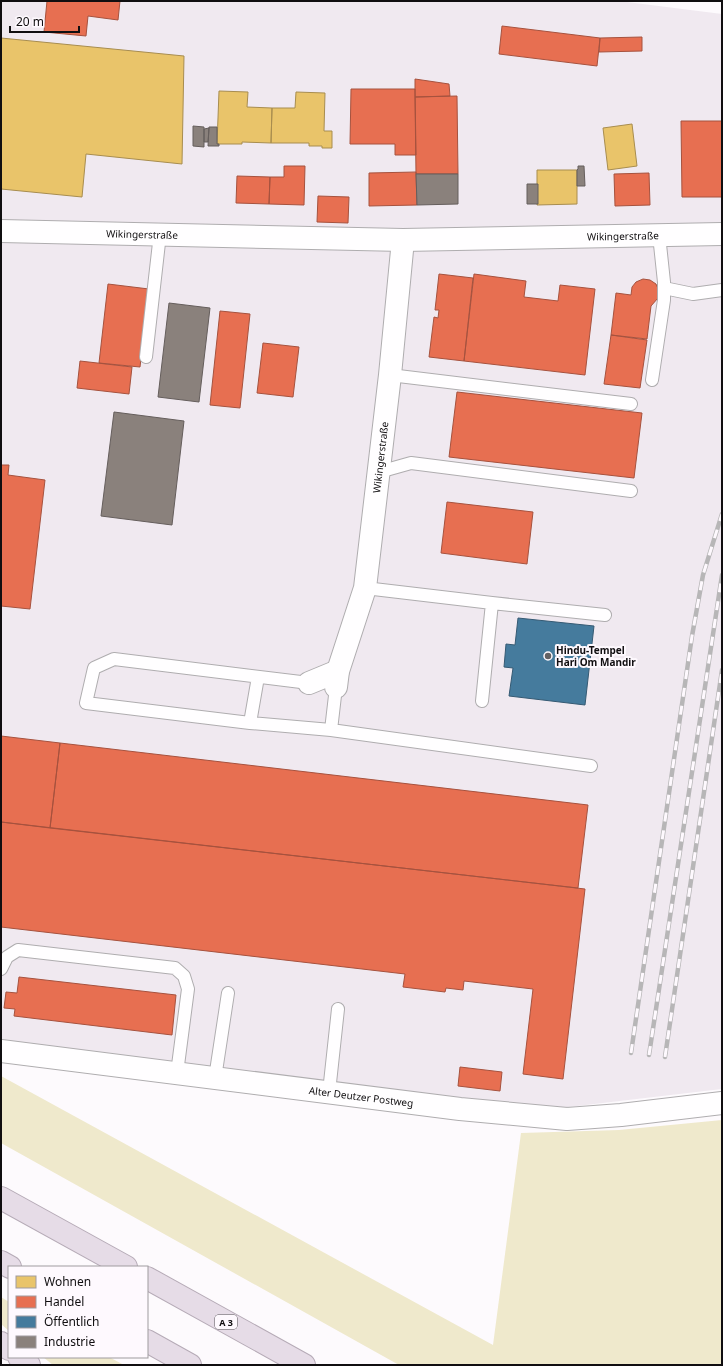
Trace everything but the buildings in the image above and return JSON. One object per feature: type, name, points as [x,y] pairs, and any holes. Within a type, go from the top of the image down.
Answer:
[{"type":"highway","points":[[1,1198],[124,1266]]},
{"type":"highway","name":"A 3","points":[[148,1279],[304,1365]]},
{"type":"highway","points":[[148,1342],[190,1365]]},
{"type":"highway","points":[[20,1358],[29,1365]]},
{"type":"street","name":"Wikingerstraße","points":[[1,231],[403,240],[722,234]]},
{"type":"street","name":"Wikingerstraße","points":[[337,679],[365,588],[390,375],[403,240]]},
{"type":"street","points":[[308,683],[337,679]]},
{"type":"street","name":"Alter Deutzer Postweg","points":[[1,1051],[460,1109],[567,1119],[722,1103]]},
{"type":"lane","points":[[146,357],[160,234]]},
{"type":"lane","points":[[652,380],[664,300],[659,235]]},
{"type":"lane","points":[[664,288],[693,294],[722,290]]},
{"type":"lane","points":[[390,375],[632,404]]},
{"type":"lane","points":[[379,472],[411,463],[631,491]]},
{"type":"lane","points":[[365,588],[492,604],[605,615]]},
{"type":"lane","points":[[482,701],[492,604]]},
{"type":"lane","points":[[308,683],[114,659],[94,668],[86,703],[250,723],[331,730],[591,766]]},
{"type":"lane","points":[[250,723],[258,677]]},
{"type":"lane","points":[[331,730],[337,679]]},
{"type":"lane","points":[[1,969],[7,957],[18,950],[175,968],[184,976],[188,989],[177,1073]]},
{"type":"lane","points":[[215,1078],[228,993]]},
{"type":"lane","points":[[329,1092],[338,1009]]},
{"type":"shaded area","points":[[1,1],[619,1],[722,14],[722,1089],[560,1108],[268,1077],[1,1041]]},
{"type":"shaded area","points":[[1,1076],[493,1345],[521,1133],[619,1130],[722,1120],[722,1365],[399,1365],[1,1143]]},
{"type":"shaded area","points":[[1,1297],[8,1301],[8,1330],[1,1324]]},
{"type":"shaded area","points":[[44,1358],[111,1358],[124,1365],[53,1365]]},
{"type":"railway","points":[[631,1053],[692,636],[703,575],[722,514]]},
{"type":"railway","points":[[649,1055],[722,575]]},
{"type":"railway","points":[[665,1057],[722,670]]},
{"type":"place","name":"Hindu-Tempel Hari Om Mandir","points":[[548,656]]}]
